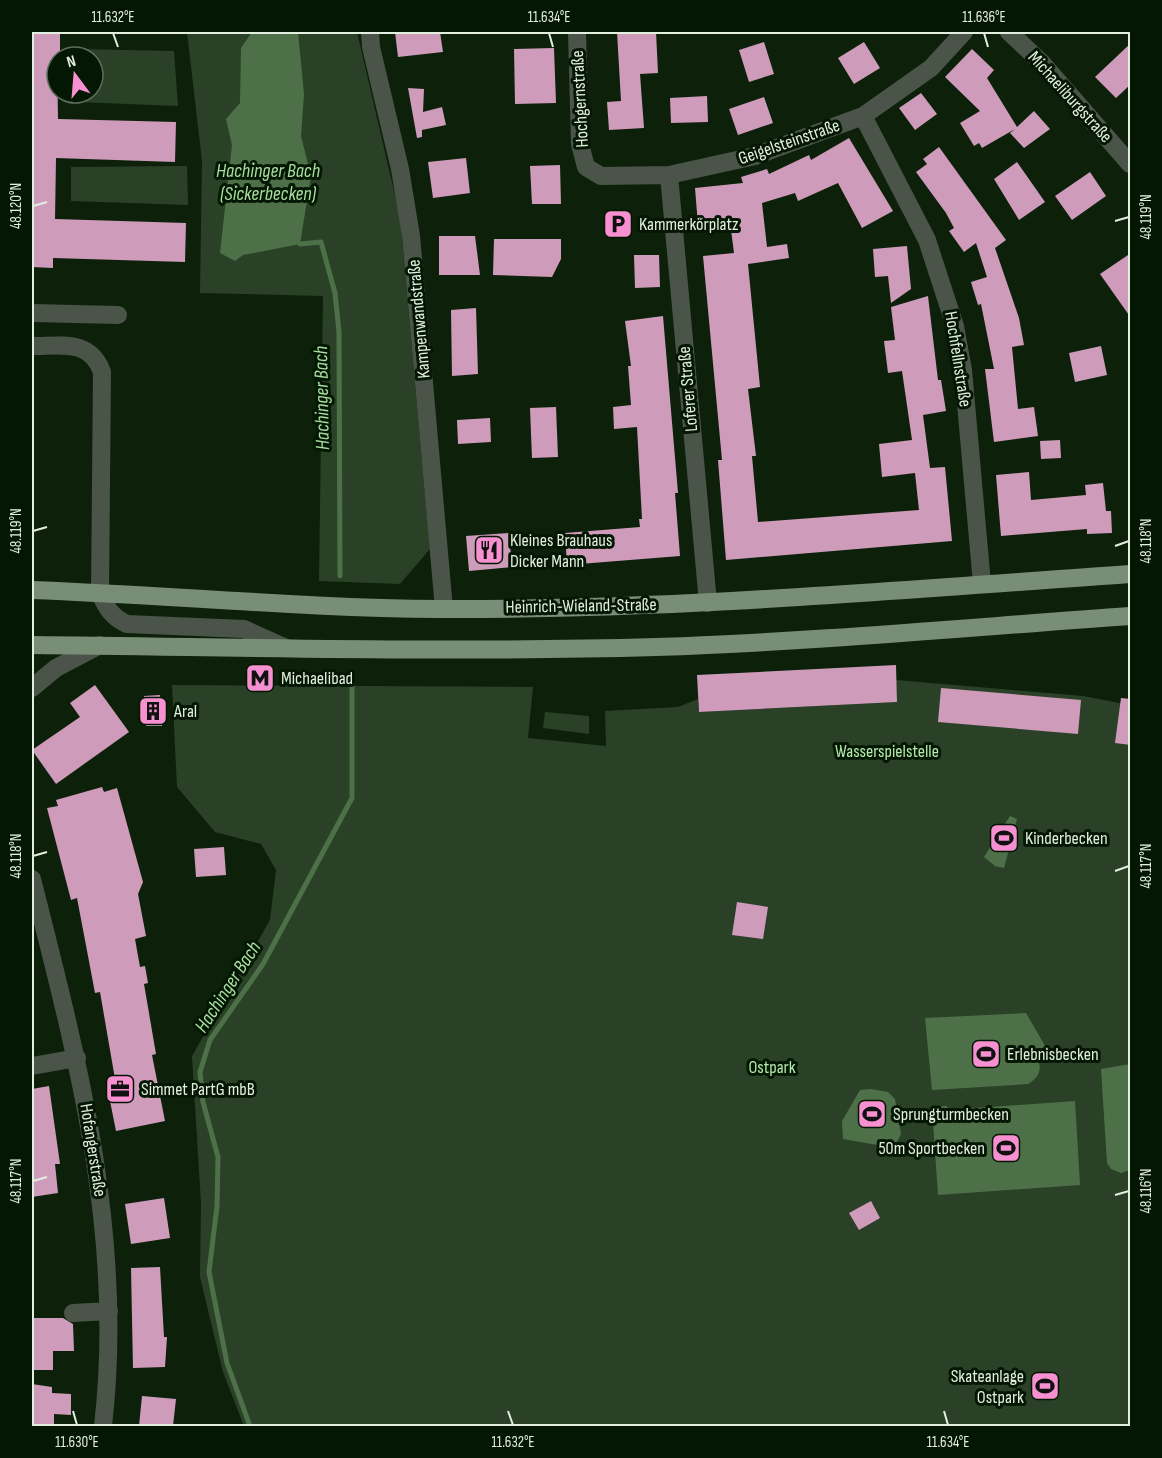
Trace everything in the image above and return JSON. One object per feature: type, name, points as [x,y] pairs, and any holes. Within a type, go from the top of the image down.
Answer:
[{"type":"main road","name":"Heinrich-Wieland-Straße","points":[[32,590],[378,609],[444,609],[708,603],[1131,574]]},
{"type":"main road","points":[[32,645],[482,651],[738,644],[1131,616]]},
{"type":"street","name":"Kampenwandstraße","points":[[370,32],[371,47],[400,169],[411,236],[444,609]]},
{"type":"street","name":"Hochgernstraße","points":[[577,32],[580,144],[586,167]]},
{"type":"street","name":"Geigelsteinstraße","points":[[586,167],[601,176],[669,175],[755,156],[863,116],[931,68],[964,32]]},
{"type":"street","name":"Michaeliburgstraße","points":[[1009,32],[1041,62],[1131,164]]},
{"type":"street","name":"Hochfellnstraße","points":[[863,116],[927,240],[955,326],[963,370],[982,584]]},
{"type":"street","name":"Loferer Straße","points":[[669,175],[708,603]]},
{"type":"street","points":[[32,313],[118,315]]},
{"type":"street","points":[[32,346],[87,349],[98,359],[102,372],[100,593],[106,607],[115,618],[127,624],[243,629],[289,649]]},
{"type":"street","points":[[32,688],[56,668],[100,645]]},
{"type":"street","name":"Hofangerstraße","points":[[32,879],[77,1058],[99,1174],[107,1249],[109,1311],[103,1426]]},
{"type":"street","points":[[32,1066],[77,1058]]},
{"type":"street","points":[[73,1313],[109,1311]]},
{"type":"green space","points":[[187,32],[357,32],[400,217],[430,549],[400,584],[319,581],[323,296],[200,293],[202,161]]},
{"type":"green space","points":[[105,50],[174,51],[178,106],[105,103]]},
{"type":"green space","points":[[187,166],[188,205],[71,201],[71,167]]},
{"type":"green space","name":"Ostpark","points":[[896,680],[1083,696],[1130,705],[1130,1426],[244,1426],[223,1372],[200,1277],[201,1203],[192,1056],[270,920],[276,870],[261,844],[215,832],[177,787],[172,685],[533,687],[528,738],[606,746],[605,711],[678,707],[698,699],[699,712],[897,702]]},
{"type":"green space","points":[[545,712],[589,716],[589,734],[543,728]]},
{"type":"water","name":"Hachinger Bach (Sickerbecken)","points":[[252,32],[298,32],[304,94],[301,136],[311,176],[300,244],[243,255],[235,261],[220,253],[232,145],[226,119],[240,103],[241,48]]},
{"type":"water","name":"Kinderbecken","points":[[1010,816],[1017,819],[1004,868],[995,866],[984,857]]},
{"type":"water","name":"Erlebnisbecken","points":[[1026,1013],[1048,1051],[1038,1058],[1040,1067],[1037,1076],[1032,1081],[1028,1084],[932,1090],[925,1018]]},
{"type":"water","points":[[1130,1064],[1130,1170],[1121,1173],[1111,1169],[1107,1163],[1101,1069]]},
{"type":"water","name":"Sprungturmbecken","points":[[860,1090],[888,1092],[895,1099],[901,1134],[894,1148],[843,1139],[842,1121]]},
{"type":"water","name":"50m Sportbecken","points":[[1075,1101],[1080,1185],[938,1195],[932,1107],[947,1106],[948,1110]]},
{"type":"building","points":[[32,32],[60,32],[60,45],[45,45],[45,105],[58,105],[58,119],[176,122],[175,162],[56,158],[55,219],[186,223],[185,262],[53,258],[53,268],[32,267]]},
{"type":"building","points":[[395,32],[440,32],[443,52],[398,57]]},
{"type":"building","points":[[617,32],[656,32],[658,73],[640,74],[644,128],[609,130],[607,102],[621,101]]},
{"type":"building","points":[[764,42],[774,74],[749,82],[739,50]]},
{"type":"building","points":[[864,42],[880,68],[854,84],[838,58]]},
{"type":"building","points":[[1131,43],[1131,84],[1116,98],[1095,77]]},
{"type":"building","points":[[554,48],[556,103],[515,104],[514,49]]},
{"type":"building","points":[[972,49],[994,70],[987,78],[1017,127],[1034,111],[1050,129],[1024,148],[1010,133],[1015,129],[982,148],[979,143],[974,146],[960,123],[980,111],[945,77]]},
{"type":"building","points":[[408,88],[424,89],[423,112],[442,107],[446,125],[422,130],[422,137],[417,138]]},
{"type":"building","points":[[921,93],[937,114],[915,130],[899,108]]},
{"type":"building","points":[[707,96],[708,122],[671,123],[670,98]]},
{"type":"building","points":[[764,97],[773,123],[738,135],[729,109]]},
{"type":"building","points":[[849,138],[893,211],[862,228],[838,183],[798,201],[795,193],[762,203],[767,247],[787,244],[789,258],[748,264],[760,387],[748,389],[756,456],[752,456],[758,522],[919,510],[915,473],[882,477],[879,444],[912,440],[902,371],[888,373],[884,341],[895,340],[891,307],[928,296],[938,380],[941,380],[946,411],[923,415],[930,468],[945,467],[952,541],[726,560],[718,460],[722,460],[703,256],[734,253],[730,222],[698,225],[695,188],[743,183],[741,177],[767,169],[769,174],[809,155],[811,160]]},
{"type":"building","points":[[939,147],[1006,240],[995,248],[1019,318],[1024,345],[1012,347],[1018,409],[1034,407],[1038,436],[994,442],[985,369],[994,369],[981,304],[978,305],[971,282],[987,277],[976,243],[964,252],[949,231],[954,228],[946,213],[916,172],[927,164],[923,159]]},
{"type":"building","points":[[466,158],[470,193],[433,198],[428,162]]},
{"type":"building","points":[[1017,162],[1045,202],[1019,220],[994,179]]},
{"type":"building","points":[[560,165],[561,204],[532,204],[530,166]]},
{"type":"building","points":[[1090,172],[1106,196],[1072,220],[1055,196]]},
{"type":"building","points":[[439,236],[475,236],[480,275],[439,275]]},
{"type":"building","points":[[494,239],[561,239],[561,259],[552,277],[493,275]]},
{"type":"building","points":[[907,246],[911,289],[891,303],[888,276],[875,277],[873,249]]},
{"type":"building","points":[[1131,253],[1131,318],[1100,274]]},
{"type":"building","points":[[634,255],[659,255],[660,287],[635,288]]},
{"type":"building","points":[[476,308],[478,374],[452,376],[451,310]]},
{"type":"building","points":[[663,316],[678,493],[675,493],[680,556],[567,565],[565,533],[640,527],[639,519],[642,519],[637,427],[614,429],[613,407],[631,405],[628,366],[631,366],[625,321]]},
{"type":"building","points":[[1101,346],[1107,375],[1075,382],[1069,353]]},
{"type":"building","points":[[556,407],[558,457],[532,458],[530,408]]},
{"type":"building","points":[[490,418],[491,442],[458,444],[457,420]]},
{"type":"building","points":[[1060,440],[1061,458],[1041,459],[1040,441]]},
{"type":"building","points":[[1029,472],[1031,500],[1086,495],[1085,485],[1103,483],[1106,511],[1111,511],[1112,533],[1087,534],[1087,529],[1001,536],[996,475]]},
{"type":"building","name":"Kleines Brauhaus Dicker Mann","points":[[509,533],[512,567],[469,571],[466,536]]},
{"type":"building","points":[[896,665],[897,702],[699,712],[697,675]]},
{"type":"building","points":[[95,685],[129,732],[56,784],[32,750],[80,717],[70,703]]},
{"type":"building","points":[[941,688],[1081,700],[1078,734],[938,722]]},
{"type":"building","name":"Aral","points":[[160,695],[162,726],[146,726],[144,696]]},
{"type":"building","points":[[1121,698],[1131,699],[1131,745],[1115,743]]},
{"type":"building","points":[[102,787],[104,792],[117,788],[143,882],[138,894],[146,936],[135,939],[140,967],[145,966],[148,983],[144,984],[156,1054],[152,1055],[165,1121],[116,1131],[106,1081],[115,1079],[100,992],[95,993],[77,898],[71,900],[47,808],[58,806],[56,800]]},
{"type":"building","points":[[224,847],[226,875],[196,877],[194,849]]},
{"type":"building","points":[[737,902],[768,907],[763,939],[732,935]]},
{"type":"building","points":[[49,1086],[60,1164],[55,1164],[58,1193],[32,1197],[32,1089]]},
{"type":"building","points":[[164,1198],[170,1238],[131,1244],[125,1204]]},
{"type":"building","points":[[871,1201],[880,1218],[859,1230],[849,1213]]},
{"type":"building","points":[[160,1267],[164,1337],[167,1337],[165,1367],[133,1368],[131,1268]]},
{"type":"building","points":[[32,1318],[63,1318],[73,1324],[74,1351],[53,1351],[53,1370],[32,1370]]},
{"type":"building","points":[[32,1384],[52,1387],[52,1393],[71,1394],[71,1415],[54,1414],[54,1425],[32,1424]]},
{"type":"building","points":[[142,1396],[176,1399],[173,1426],[139,1426]]},
{"type":"waterway","name":"Hachinger Bach","points":[[300,244],[321,242],[335,293],[339,332],[340,576]]},
{"type":"waterway","name":"Hachinger Bach","points":[[250,1426],[227,1363],[209,1272],[217,1206],[218,1157],[203,1102],[200,1072],[210,1040],[263,964],[352,798],[352,682]]},
{"type":"place","name":"Kammerkörplatz","points":[[618,224]]},
{"type":"place","name":"Kleines Brauhaus Dicker Mann","points":[[489,550]]},
{"type":"place","name":"Michaelibad","points":[[260,678]]},
{"type":"place","name":"Aral","points":[[153,711]]},
{"type":"place","name":"Kinderbecken","points":[[1004,838]]},
{"type":"place","name":"Erlebnisbecken","points":[[986,1054]]},
{"type":"place","name":"Simmet PartG mbB","points":[[120,1089]]},
{"type":"place","name":"Sprungturmbecken","points":[[872,1114]]},
{"type":"place","name":"50m Sportbecken","points":[[1006,1148]]},
{"type":"place","name":"Skateanlage Ostpark","points":[[1045,1386]]},
{"type":"park label","name":"Wasserspielstelle","points":[[887,751]]}]
